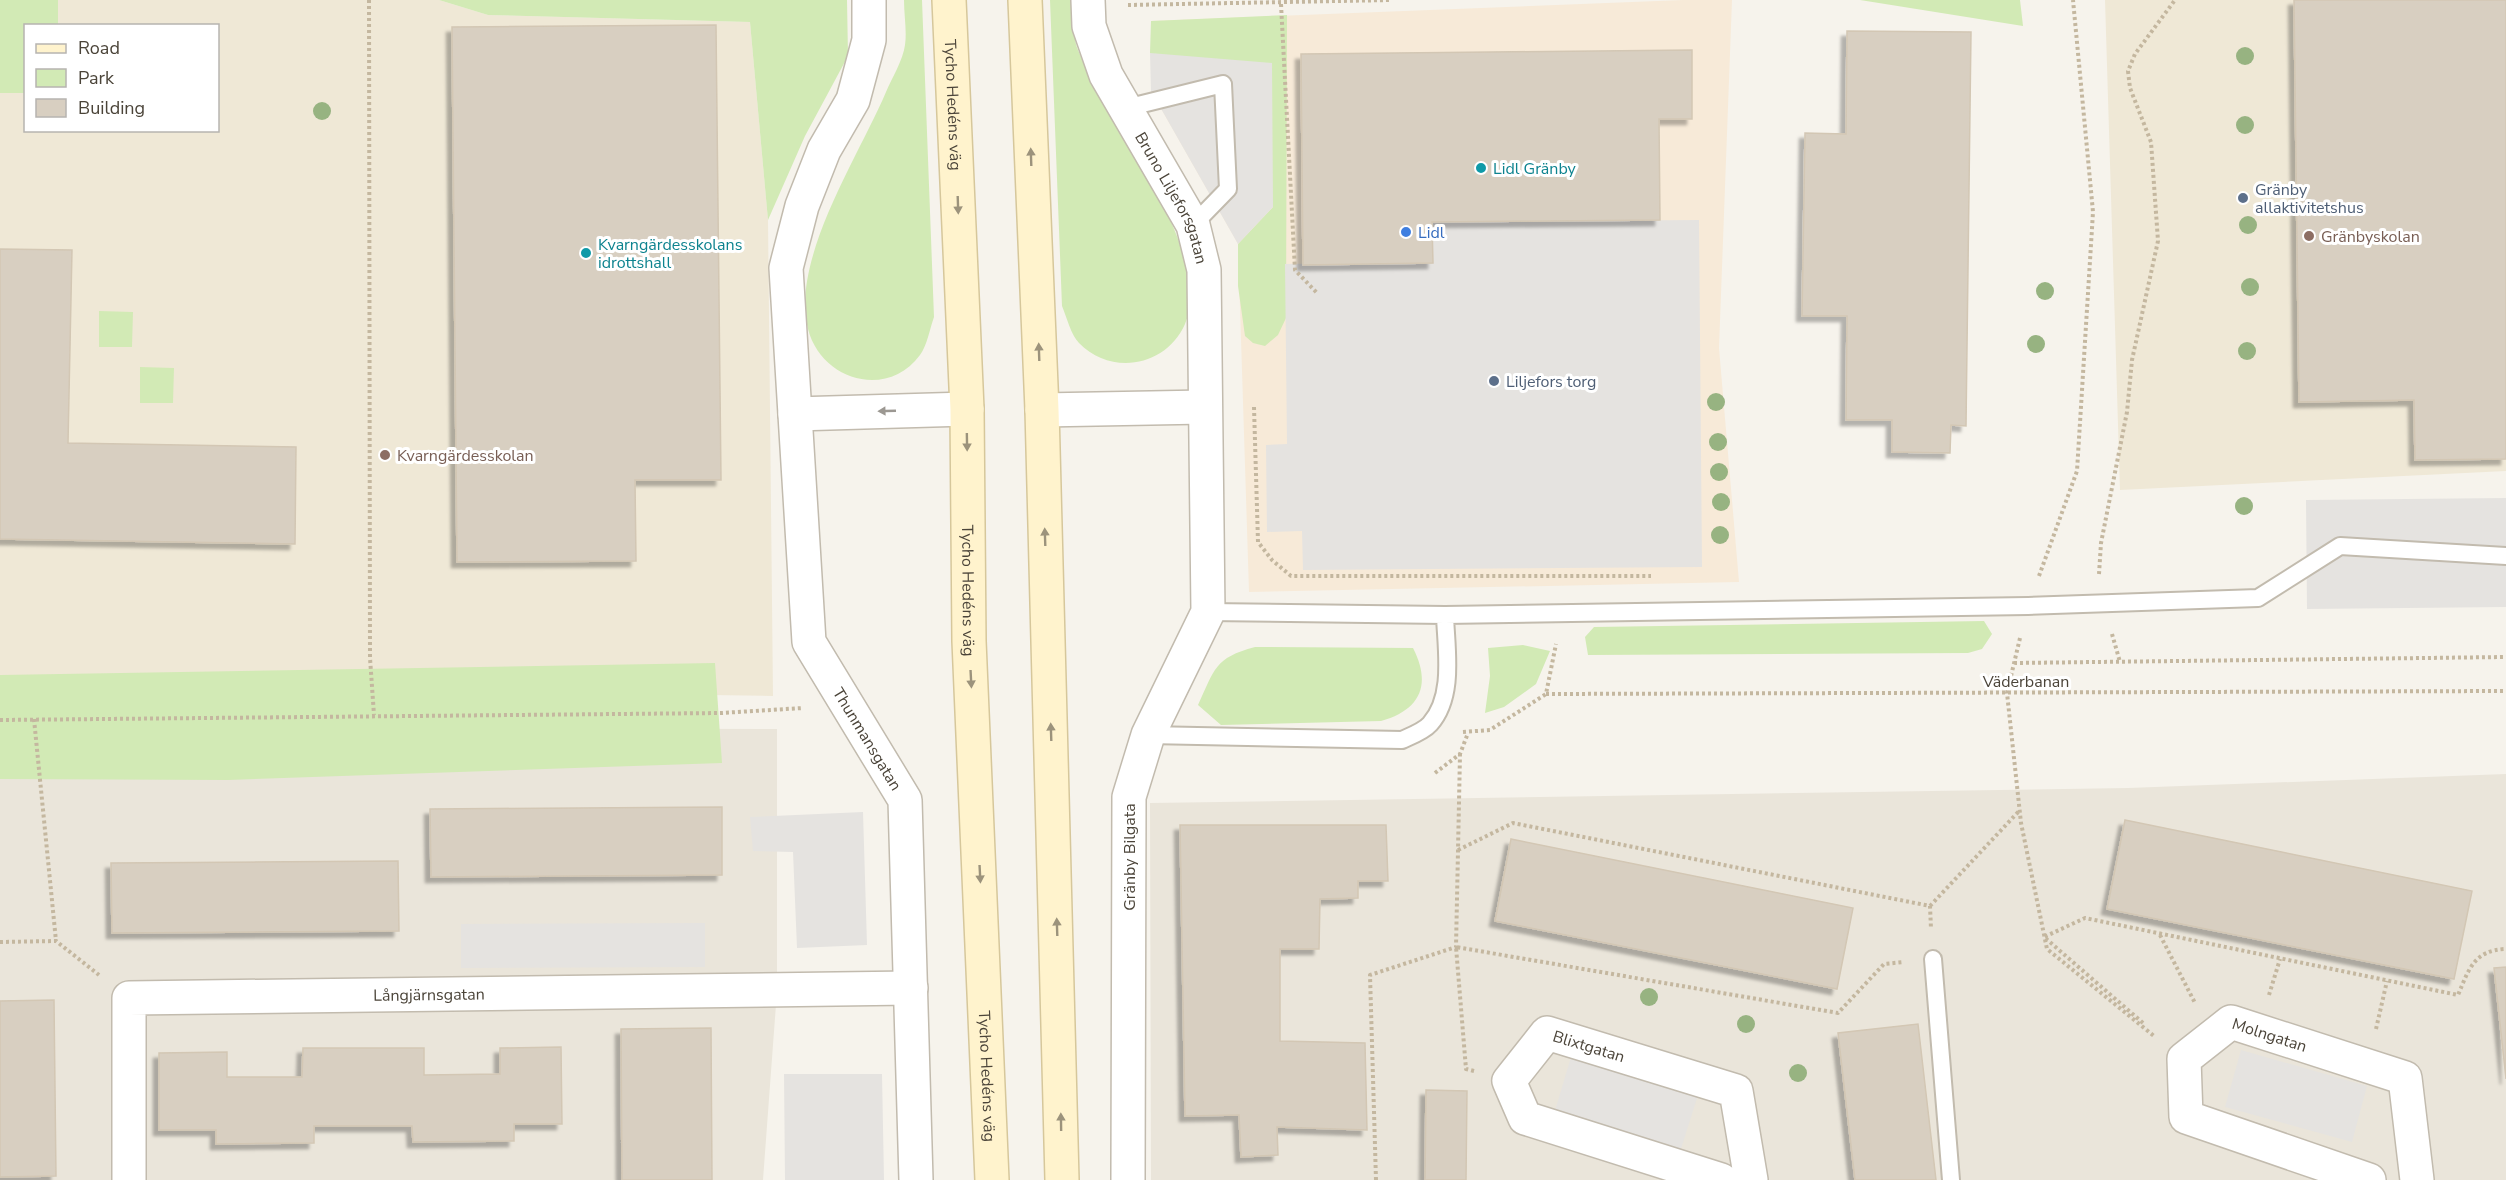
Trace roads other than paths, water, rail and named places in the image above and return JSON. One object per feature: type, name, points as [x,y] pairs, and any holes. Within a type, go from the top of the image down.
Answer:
[{"type":"main road","name":"Tycho Hedéns väg","points":[[949,0],[967,409],[969,641],[992,1180]]},
{"type":"main road","points":[[1025,0],[1042,410],[1062,1180]]},
{"type":"street","name":"Thunmansgatan","points":[[869,0],[869,40],[853,100],[824,150],[802,206],[786,268],[809,642],[905,800],[916,1180]]},
{"type":"street","name":"Bruno Liljeforsgatan","points":[[1088,3],[1089,26],[1106,75],[1193,225],[1204,270],[1205,407]]},
{"type":"street","points":[[1042,410],[1205,407]]},
{"type":"street","name":"Gränby Bilgata","points":[[1128,1180],[1129,797],[1148,735],[1208,612],[1205,407]]},
{"type":"street","points":[[795,414],[967,409]]},
{"type":"street","name":"Långjärnsgatan","points":[[129,1180],[129,998],[911,988]]},
{"type":"street","name":"Molngatan","points":[[2369,1180],[2186,1117],[2184,1059],[2231,1022],[2405,1078],[2417,1180]]},
{"type":"street","name":"Blixtgatan","points":[[1721,1180],[1524,1118],[1509,1082],[1547,1032],[1736,1091],[1751,1180]]},
{"type":"lane","points":[[1126,108],[1223,84],[1228,189],[1193,225]]},
{"type":"lane","points":[[1208,612],[1445,615],[2028,606],[2258,598],[2340,546],[2506,556]]},
{"type":"lane","points":[[1148,735],[1402,740],[1430,725],[1441,706],[1447,677],[1445,615]]},
{"type":"lane","points":[[1933,959],[1951,1180]]},
{"type":"place","name":"Lidl Gränby","points":[[1481,168]]},
{"type":"place","name":"Gränby allaktivitetshus","points":[[2243,198]]},
{"type":"place","name":"Lidl","points":[[1406,232]]},
{"type":"place","name":"Gränbyskolan","points":[[2309,236]]},
{"type":"place","name":"Kvarngärdesskolans idrottshall","points":[[586,253]]},
{"type":"place","name":"Liljefors torg","points":[[1494,381]]},
{"type":"place","name":"Kvarngärdesskolan","points":[[385,455]]}]
